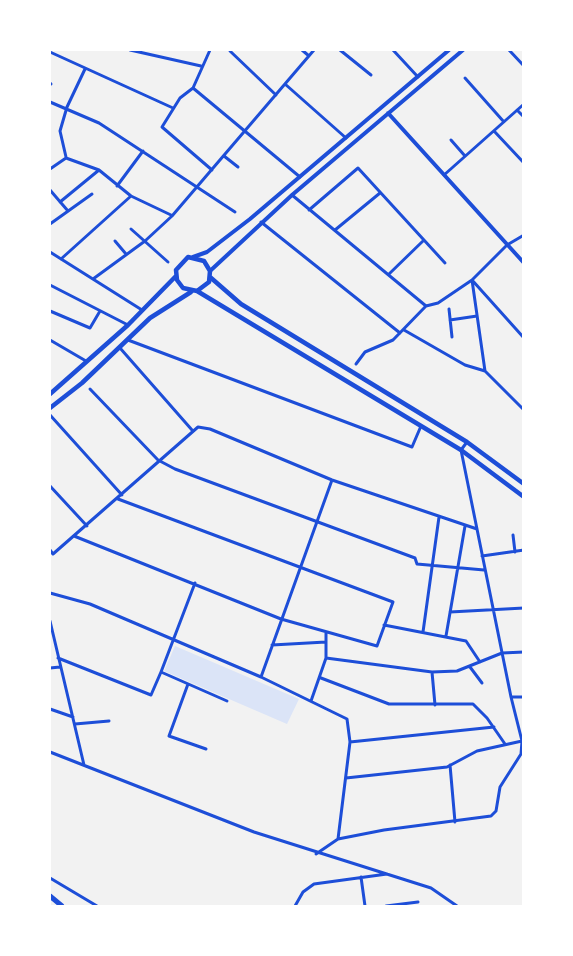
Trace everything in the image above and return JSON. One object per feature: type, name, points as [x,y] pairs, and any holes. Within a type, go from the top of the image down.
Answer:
[{"type":"highway","points":[[50,896],[62,906]]},
{"type":"main road","points":[[50,394],[143,310],[176,276],[182,260],[193,257],[204,261],[210,274],[241,304],[466,442],[524,484]]},
{"type":"main road","points":[[50,408],[82,383],[150,318],[206,286],[210,274]]},
{"type":"main road","points":[[176,276],[183,288],[194,291],[461,450],[524,497]]},
{"type":"street","points":[[130,50],[201,66]]},
{"type":"street","points":[[210,50],[201,66],[194,88],[180,98],[162,127],[212,170]]},
{"type":"street","points":[[303,50],[309,56]]},
{"type":"street","points":[[93,279],[145,241],[172,216],[314,50]]},
{"type":"street","points":[[340,50],[371,75]]},
{"type":"street","points":[[393,50],[418,77]]},
{"type":"street","points":[[193,257],[207,252],[248,221],[449,50]]},
{"type":"street","points":[[210,274],[261,222],[463,50]]},
{"type":"street","points":[[509,50],[524,66]]},
{"type":"street","points":[[230,51],[276,94]]},
{"type":"street","points":[[50,52],[173,108]]},
{"type":"street","points":[[66,158],[60,131],[67,107],[86,69]]},
{"type":"street","points":[[465,78],[504,122]]},
{"type":"street","points":[[285,84],[346,138]]},
{"type":"street","points":[[194,88],[300,177]]},
{"type":"street","points":[[50,102],[67,107],[99,123],[236,212]]},
{"type":"street","points":[[444,175],[524,104]]},
{"type":"street","points":[[517,110],[524,117]]},
{"type":"street","points":[[388,113],[524,263]]},
{"type":"street","points":[[494,130],[524,163]]},
{"type":"street","points":[[451,140],[465,156]]},
{"type":"street","points":[[117,186],[143,151]]},
{"type":"street","points":[[224,156],[238,167]]},
{"type":"street","points":[[50,169],[66,158]]},
{"type":"street","points":[[66,158],[99,170],[131,196],[172,216]]},
{"type":"street","points":[[309,210],[358,168],[445,263]]},
{"type":"street","points":[[60,202],[99,170]]},
{"type":"street","points":[[50,190],[68,211]]},
{"type":"street","points":[[334,230],[380,193]]},
{"type":"street","points":[[50,224],[92,195]]},
{"type":"street","points":[[292,195],[426,306]]},
{"type":"street","points":[[62,259],[131,196]]},
{"type":"street","points":[[261,222],[400,333]]},
{"type":"street","points":[[131,229],[168,262]]},
{"type":"street","points":[[356,364],[363,353],[387,344],[426,306],[438,303],[472,280],[507,245],[524,236]]},
{"type":"street","points":[[389,274],[424,240]]},
{"type":"street","points":[[115,242],[126,254]]},
{"type":"street","points":[[50,252],[143,310]]},
{"type":"street","points":[[472,280],[485,371]]},
{"type":"street","points":[[472,280],[524,338]]},
{"type":"street","points":[[50,285],[128,325]]},
{"type":"street","points":[[449,309],[452,337]]},
{"type":"street","points":[[50,311],[90,328],[100,311]]},
{"type":"street","points":[[450,320],[477,316]]},
{"type":"street","points":[[403,329],[465,365],[485,371],[524,410]]},
{"type":"street","points":[[50,340],[88,362]]},
{"type":"street","points":[[128,340],[412,447],[421,426]]},
{"type":"street","points":[[120,347],[192,430]]},
{"type":"street","points":[[90,389],[158,460],[415,558],[417,564],[485,571]]},
{"type":"street","points":[[50,415],[122,495]]},
{"type":"street","points":[[50,550],[53,554],[87,526],[158,460],[198,427],[210,429],[332,480],[477,529]]},
{"type":"street","points":[[316,854],[338,839],[384,830],[483,818],[494,814],[500,787],[518,759],[523,741],[492,609],[461,450],[466,442]]},
{"type":"street","points":[[261,677],[332,480]]},
{"type":"street","points":[[50,486],[87,526]]},
{"type":"street","points":[[74,536],[281,619],[377,646],[393,602],[118,499]]},
{"type":"street","points":[[423,632],[439,517]]},
{"type":"street","points":[[446,636],[465,526]]},
{"type":"street","points":[[513,535],[515,552]]},
{"type":"street","points":[[482,556],[524,550]]},
{"type":"street","points":[[58,658],[151,695],[195,583]]},
{"type":"street","points":[[50,593],[90,604],[261,677],[347,719],[350,742],[338,839]]},
{"type":"street","points":[[450,612],[524,608]]},
{"type":"street","points":[[50,621],[84,765]]},
{"type":"street","points":[[384,625],[467,642],[480,662]]},
{"type":"street","points":[[311,701],[321,678],[326,658],[326,632]]},
{"type":"street","points":[[272,645],[326,642]]},
{"type":"street","points":[[326,658],[432,672],[457,671],[502,654],[524,652]]},
{"type":"street","points":[[50,668],[60,667]]},
{"type":"street","points":[[470,667],[482,683]]},
{"type":"street","points":[[161,672],[227,701]]},
{"type":"street","points":[[432,672],[435,705]]},
{"type":"street","points":[[321,678],[389,704],[472,704],[494,727],[505,744]]},
{"type":"street","points":[[188,684],[169,736],[206,749]]},
{"type":"street","points":[[511,697],[524,697]]},
{"type":"street","points":[[50,709],[73,717]]},
{"type":"street","points":[[75,724],[109,721]]},
{"type":"street","points":[[350,742],[494,727]]},
{"type":"street","points":[[346,778],[450,765],[477,751],[523,741]]},
{"type":"street","points":[[50,752],[203,813],[316,854],[431,888],[457,906]]},
{"type":"street","points":[[450,765],[455,822]]},
{"type":"street","points":[[295,906],[303,892],[314,884],[389,874]]},
{"type":"street","points":[[361,877],[365,906]]},
{"type":"street","points":[[50,878],[97,906]]},
{"type":"street","points":[[386,906],[418,902]]},
{"type":"shaded area","points":[[175,646],[299,699],[287,724],[164,671]]}]
